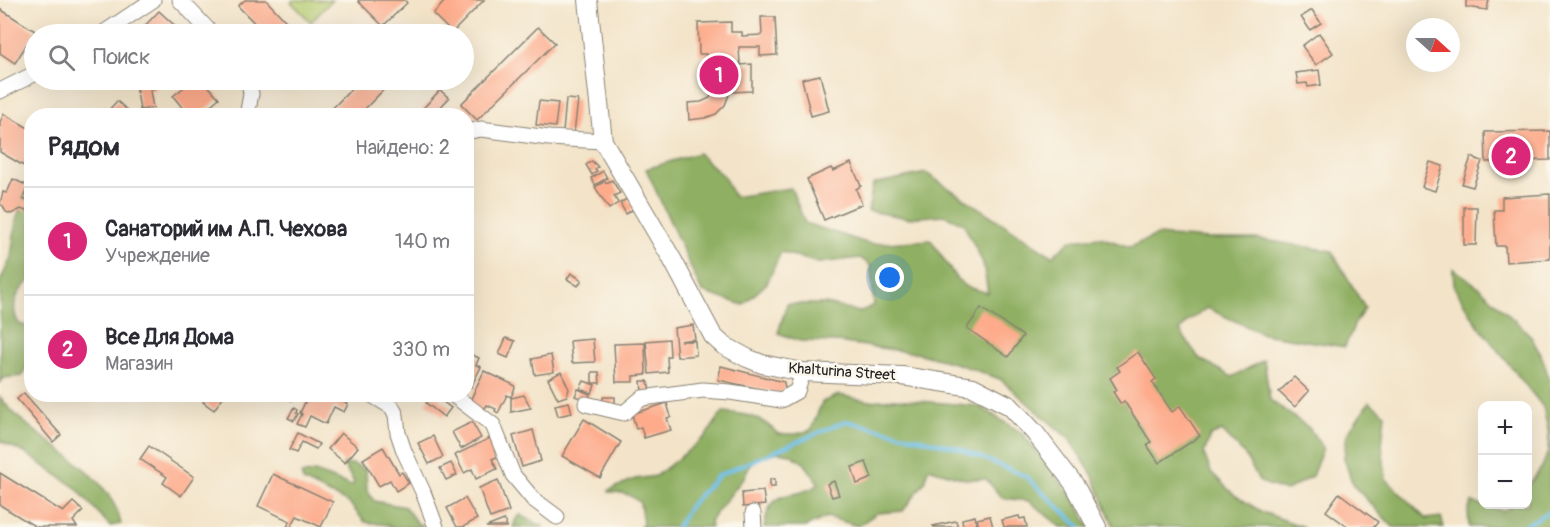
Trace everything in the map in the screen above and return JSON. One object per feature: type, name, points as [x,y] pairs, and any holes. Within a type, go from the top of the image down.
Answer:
[{"type":"street","points":[[117,24],[153,0]]},
{"type":"street","points":[[180,0],[203,24]]},
{"type":"street","name":"Khalturina Street","points":[[588,0],[603,141],[672,259],[713,336],[723,345],[762,364],[803,372],[902,376],[973,387],[1010,406],[1035,433],[1074,483],[1097,527]]},
{"type":"street","points":[[0,91],[24,79]]},
{"type":"street","points":[[248,108],[250,90]]},
{"type":"street","points":[[474,130],[481,129],[549,138],[603,141]]},
{"type":"street","points":[[586,404],[624,412],[642,398],[703,390],[781,400],[796,391],[803,372]]},
{"type":"street","points":[[384,402],[392,407],[396,415],[398,433],[404,451],[436,527]]},
{"type":"street","points":[[463,402],[493,425],[513,475],[532,499],[557,517]]},
{"type":"green space","points":[[293,0],[332,0],[311,22],[291,2]]},
{"type":"green space","points":[[698,153],[724,177],[734,197],[791,188],[805,223],[870,244],[931,240],[956,278],[967,287],[988,293],[983,263],[963,223],[944,215],[908,218],[868,211],[873,184],[926,173],[1052,256],[1071,240],[1100,237],[1130,247],[1157,235],[1208,239],[1258,239],[1332,251],[1365,308],[1355,323],[1345,347],[1263,334],[1207,308],[1187,322],[1180,331],[1199,358],[1232,377],[1264,360],[1270,400],[1309,428],[1323,448],[1312,476],[1286,491],[1260,482],[1244,454],[1222,431],[1210,436],[1204,454],[1211,472],[1233,494],[1262,512],[1304,527],[1114,527],[1092,474],[1069,439],[1000,379],[958,364],[916,353],[837,342],[800,341],[778,333],[787,304],[826,304],[860,312],[874,305],[870,265],[860,258],[818,263],[781,252],[767,283],[743,305],[702,292],[646,169]]},
{"type":"green space","points":[[24,196],[24,286],[16,299],[15,311],[19,324],[24,325],[24,372],[22,376],[3,378],[0,384],[0,282],[11,257],[16,221]]},
{"type":"green space","points":[[1453,268],[1480,288],[1530,335],[1542,357],[1550,381],[1550,527],[1469,527],[1468,510],[1472,502],[1478,504],[1478,509],[1503,511],[1532,509],[1532,481],[1542,467],[1548,452],[1549,435],[1543,407],[1477,324],[1454,287]]},
{"type":"green space","points":[[839,395],[869,401],[895,399],[979,406],[1022,433],[1075,500],[1090,527],[1061,527],[1029,501],[1002,498],[986,479],[965,479],[928,468],[926,480],[903,511],[877,513],[858,526],[827,517],[805,527],[764,527],[767,513],[777,499],[800,493],[819,484],[805,464],[790,454],[779,452],[759,457],[750,464],[744,477],[710,521],[711,527],[640,527],[643,524],[640,503],[626,494],[609,492],[635,479],[656,476],[705,437],[723,412],[753,417],[766,423],[778,434],[796,434],[811,430],[822,402]]},
{"type":"green space","points":[[0,397],[31,428],[86,470],[102,486],[114,504],[121,524],[110,526],[76,488],[25,453],[0,440]]},
{"type":"green space","points":[[1369,402],[1385,414],[1382,445],[1386,479],[1426,519],[1441,517],[1444,527],[1393,527],[1353,485],[1344,458],[1347,434]]},
{"type":"green space","points":[[343,464],[353,464],[366,470],[367,490],[374,501],[405,507],[416,522],[424,527],[389,527],[365,522],[349,503],[303,481],[301,475],[315,472],[352,486],[354,482]]},
{"type":"green space","points":[[520,515],[544,527],[513,527]]},
{"type":"building","points":[[245,0],[266,0],[289,24],[255,24],[238,6]]},
{"type":"building","points":[[405,0],[407,3],[385,24],[381,24],[358,1]]},
{"type":"building","points":[[446,0],[484,0],[461,24],[443,24],[433,14]]},
{"type":"building","points":[[1466,0],[1489,0],[1487,10],[1466,7]]},
{"type":"building","points":[[0,9],[24,24],[24,49],[15,63],[0,53]]},
{"type":"building","points":[[1312,10],[1321,23],[1310,30],[1301,17]]},
{"type":"building","points":[[159,11],[173,24],[147,24]]},
{"type":"building","points":[[761,17],[775,17],[777,55],[760,56],[760,47],[739,47],[740,65],[752,64],[752,91],[730,92],[725,105],[716,114],[689,120],[688,103],[701,102],[710,98],[716,80],[715,65],[706,66],[706,54],[699,54],[698,23],[731,22],[731,32],[742,32],[742,36],[762,35]]},
{"type":"building","points":[[538,27],[555,43],[477,120],[474,117],[474,108],[465,108],[461,104]]},
{"type":"building","points":[[1319,33],[1333,53],[1316,65],[1302,46]]},
{"type":"building","points":[[1319,70],[1321,85],[1308,87],[1307,83],[1298,84],[1296,73]]},
{"type":"building","points":[[820,75],[829,111],[811,116],[802,79]]},
{"type":"building","points":[[137,90],[150,90],[153,108],[140,108]]},
{"type":"building","points":[[180,90],[212,90],[219,98],[207,108],[183,108],[173,96]]},
{"type":"building","points":[[350,90],[383,90],[366,108],[333,108]]},
{"type":"building","points":[[440,90],[449,98],[440,108],[423,108]]},
{"type":"building","points":[[566,99],[578,100],[574,133],[563,132]]},
{"type":"building","points":[[117,101],[125,108],[111,108]]},
{"type":"building","points":[[539,101],[558,103],[555,127],[536,125]]},
{"type":"building","points":[[4,114],[24,125],[24,166],[0,152],[0,122]]},
{"type":"building","points":[[1550,131],[1550,160],[1486,162],[1485,132]]},
{"type":"building","points":[[1471,157],[1482,161],[1473,187],[1462,184]]},
{"type":"building","points":[[592,161],[598,167],[592,175],[586,165]]},
{"type":"building","points":[[1430,162],[1443,166],[1435,191],[1422,187]]},
{"type":"building","points":[[851,163],[861,186],[856,189],[862,204],[824,220],[807,179],[831,168],[833,171]]},
{"type":"building","points":[[603,171],[607,178],[595,185],[591,178]]},
{"type":"building","points":[[13,179],[24,184],[24,210],[21,209],[11,214],[6,212],[0,204],[3,192],[7,193]]},
{"type":"building","points":[[612,180],[620,193],[614,196],[618,203],[609,209],[595,187]]},
{"type":"building","points":[[1550,194],[1550,259],[1506,262],[1505,246],[1496,246],[1494,210],[1502,210],[1502,197]]},
{"type":"building","points":[[628,198],[634,209],[626,214],[620,203]]},
{"type":"building","points":[[1464,207],[1477,207],[1476,245],[1464,245]]},
{"type":"building","points":[[571,273],[582,280],[578,286],[567,279]]},
{"type":"building","points":[[981,308],[1023,336],[1008,357],[967,328]]},
{"type":"building","points":[[693,325],[695,339],[680,341],[695,341],[696,355],[677,357],[674,328]]},
{"type":"building","points":[[506,338],[515,341],[508,358],[499,354]]},
{"type":"building","points":[[593,339],[595,362],[572,363],[570,341]]},
{"type":"building","points":[[669,339],[668,372],[649,374],[646,341]]},
{"type":"building","points":[[645,343],[646,375],[633,376],[633,382],[616,382],[614,344]]},
{"type":"building","points":[[1138,352],[1156,379],[1152,382],[1172,412],[1180,406],[1200,436],[1159,463],[1147,445],[1151,442],[1124,401],[1121,404],[1113,392],[1117,390],[1110,378],[1120,371],[1117,367]]},
{"type":"building","points":[[551,355],[554,372],[535,375],[532,359]]},
{"type":"building","points":[[474,356],[479,358],[476,365],[481,367],[474,381]]},
{"type":"building","points":[[721,366],[784,382],[785,389],[779,393],[718,380]]},
{"type":"building","points":[[484,371],[514,385],[515,388],[511,397],[507,395],[498,413],[496,409],[487,405],[483,411],[469,403],[474,402],[474,392]]},
{"type":"building","points":[[561,372],[569,389],[567,396],[558,399],[548,379]]},
{"type":"building","points":[[592,372],[599,372],[600,383],[592,383]]},
{"type":"building","points":[[1294,377],[1309,391],[1295,407],[1279,392]]},
{"type":"building","points":[[584,381],[595,385],[592,393],[580,389]]},
{"type":"building","points":[[641,381],[648,381],[650,392],[642,392]]},
{"type":"building","points":[[578,389],[590,394],[588,401],[575,396]]},
{"type":"building","points":[[24,393],[24,402],[32,402],[61,435],[53,442],[17,399]]},
{"type":"building","points":[[524,395],[531,408],[511,412],[511,398]]},
{"type":"building","points":[[603,397],[615,397],[615,405],[603,406]]},
{"type":"building","points":[[203,402],[220,402],[214,410]]},
{"type":"building","points":[[305,402],[344,402],[348,404],[344,412],[334,407],[326,424],[310,416],[305,427],[297,424],[302,414],[300,413]]},
{"type":"building","points":[[443,402],[451,408],[444,417],[426,403]]},
{"type":"building","points":[[569,402],[572,413],[558,416],[555,405]]},
{"type":"building","points":[[667,403],[671,417],[667,418],[671,430],[644,438],[641,427],[636,429],[632,414]]},
{"type":"building","points":[[294,408],[298,414],[294,421],[288,418]]},
{"type":"building","points":[[584,419],[621,442],[600,478],[562,456]]},
{"type":"building","points":[[472,422],[481,438],[461,449],[452,432]]},
{"type":"building","points":[[533,430],[541,461],[522,467],[513,436]]},
{"type":"building","points":[[298,433],[319,444],[316,449],[302,442],[296,453],[289,450]]},
{"type":"building","points":[[341,433],[358,447],[345,463],[328,449]]},
{"type":"building","points":[[433,436],[443,457],[429,464],[418,443]]},
{"type":"building","points":[[490,438],[499,456],[492,459],[497,469],[476,479],[472,469],[464,473],[455,455]]},
{"type":"building","points":[[149,446],[194,477],[181,496],[163,483],[167,477],[140,459]]},
{"type":"building","points":[[383,447],[399,474],[402,472],[409,483],[396,491],[390,480],[379,486],[363,459]]},
{"type":"building","points":[[866,462],[872,478],[857,484],[852,467]]},
{"type":"building","points":[[451,463],[457,475],[446,480],[440,468]]},
{"type":"building","points":[[0,473],[63,512],[73,502],[83,511],[73,521],[77,527],[36,527],[0,505]]},
{"type":"building","points":[[273,474],[333,502],[321,527],[297,516],[291,527],[287,527],[290,521],[258,506]]},
{"type":"building","points":[[770,479],[775,479],[775,487],[770,487]]},
{"type":"building","points":[[498,480],[509,511],[490,518],[479,488]]},
{"type":"building","points":[[834,481],[839,495],[832,497],[827,484]]},
{"type":"building","points":[[763,491],[765,505],[743,507],[742,493]]},
{"type":"building","points":[[1339,493],[1378,522],[1374,527],[1348,527],[1326,511]]},
{"type":"building","points":[[465,498],[477,519],[463,527],[457,527],[447,508]]},
{"type":"building","points":[[975,516],[977,527],[963,527],[962,519]]},
{"type":"building","points":[[990,516],[993,527],[979,527],[977,519]]},
{"type":"building","points":[[1019,516],[1020,519],[1025,518],[1027,527],[1004,527],[1002,520]]},
{"type":"building","points":[[504,520],[507,527],[486,527]]},
{"type":"building","points":[[956,521],[958,527],[933,526]]},
{"type":"waterway","points":[[677,527],[691,504],[719,475],[846,421],[958,448],[1025,476],[1080,527]]},
{"type":"waterway","points":[[1522,527],[1550,511]]},
{"type":"place","name":"Санаторий им А.П. Чехова","points":[[719,75]]},
{"type":"place","name":"Все Для Дома","points":[[1511,156]]}]
